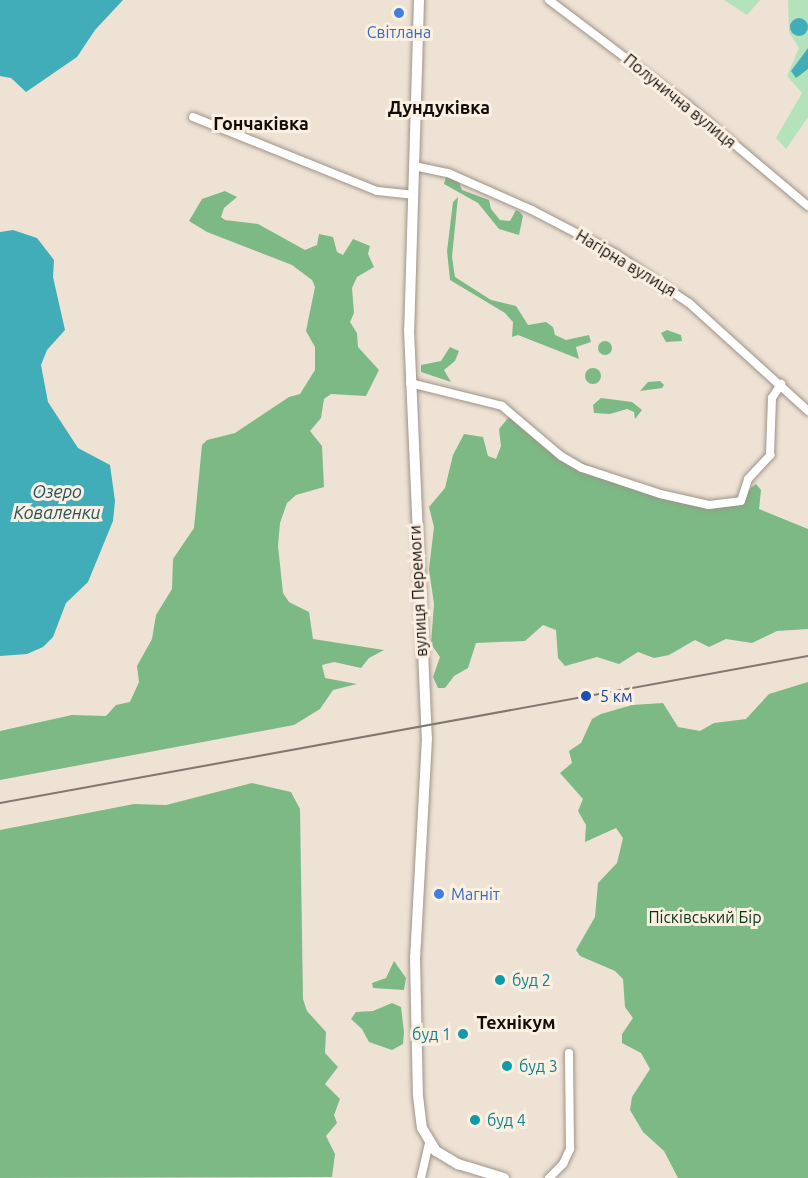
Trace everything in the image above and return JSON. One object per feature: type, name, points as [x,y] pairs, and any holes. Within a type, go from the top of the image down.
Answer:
[{"type":"street","name":"вулиця Перемоги","points":[[419,0],[410,382],[427,738],[416,920],[416,1054],[419,1113],[429,1143]]},
{"type":"street","name":"Полунична вулиця","points":[[549,0],[648,74],[808,206]]},
{"type":"street","points":[[193,117],[377,191],[413,195]]},
{"type":"street","name":"Нагірна вулиця","points":[[414,166],[448,173],[532,210],[616,254],[689,303],[781,384],[808,411]]},
{"type":"street","points":[[410,382],[502,406],[561,456],[582,468],[660,494],[709,505],[741,501],[748,479],[770,455],[772,398],[781,384]]},
{"type":"street","points":[[549,1178],[563,1164],[570,1149],[569,1053]]},
{"type":"street","points":[[421,1178],[429,1143],[453,1162],[504,1178]]},
{"type":"green space","points":[[724,0],[760,0],[747,15]]},
{"type":"green space","points":[[788,0],[808,0],[808,117],[786,149],[776,138],[802,93],[787,76],[799,48],[789,32]]},
{"type":"green space","points":[[446,177],[458,180],[462,190],[489,200],[491,209],[500,220],[510,221],[516,210],[520,212],[523,216],[519,235],[499,229],[478,203],[444,184]]},
{"type":"green space","points":[[225,191],[237,197],[224,208],[221,217],[225,220],[258,224],[305,250],[317,245],[319,234],[333,237],[337,252],[343,255],[353,239],[370,246],[368,254],[374,267],[357,277],[352,288],[354,313],[350,322],[357,333],[358,347],[379,370],[366,396],[331,394],[324,399],[321,418],[310,431],[322,446],[324,487],[296,495],[287,503],[280,523],[278,546],[283,593],[289,602],[309,612],[313,639],[384,650],[369,658],[361,668],[334,662],[322,665],[325,678],[357,684],[333,690],[320,709],[294,725],[0,780],[0,731],[72,715],[106,716],[116,705],[130,702],[139,682],[137,666],[152,639],[156,615],[172,589],[173,559],[194,528],[202,445],[207,440],[235,433],[289,397],[300,394],[315,370],[315,347],[306,331],[315,287],[312,280],[292,265],[207,232],[189,221],[202,199]]},
{"type":"green space","points":[[458,197],[452,257],[455,277],[491,300],[516,306],[528,325],[546,322],[553,327],[555,335],[566,340],[589,335],[591,342],[576,347],[579,359],[518,335],[512,337],[513,322],[505,313],[450,280],[447,251],[453,202]]},
{"type":"green space","points":[[667,330],[681,335],[682,341],[666,342],[661,333]]},
{"type":"green space","points":[[605,341],[610,343],[612,348],[610,353],[605,355],[600,353],[598,348],[600,343]]},
{"type":"green space","points":[[450,347],[459,351],[455,361],[444,370],[451,382],[421,372],[421,365],[441,361]]},
{"type":"green space","points":[[593,368],[599,370],[601,376],[599,382],[593,384],[587,382],[585,376],[587,370]]},
{"type":"green space","points":[[660,381],[664,385],[662,388],[640,391],[648,382]]},
{"type":"green space","points":[[601,398],[632,402],[642,410],[635,419],[634,412],[627,409],[610,414],[594,413],[593,405]]},
{"type":"green space","points":[[509,417],[544,447],[637,485],[726,507],[756,484],[761,490],[759,509],[808,529],[808,629],[777,631],[752,643],[726,639],[709,647],[695,640],[669,655],[654,658],[638,652],[619,664],[597,657],[565,666],[558,658],[556,630],[543,625],[525,641],[476,643],[468,668],[454,676],[445,688],[438,688],[433,677],[440,657],[431,644],[434,604],[429,569],[434,527],[429,507],[445,488],[453,455],[464,434],[483,437],[488,456],[496,459],[501,446],[499,429]]},
{"type":"green space","name":"Пісківський Бір","points":[[808,682],[808,1178],[678,1178],[664,1151],[643,1132],[630,1110],[632,1097],[650,1069],[641,1053],[622,1043],[622,1034],[633,1018],[625,1007],[623,979],[615,971],[580,956],[576,950],[595,917],[598,883],[617,863],[623,838],[616,828],[585,842],[586,825],[578,811],[583,799],[560,773],[572,763],[569,751],[581,743],[592,719],[601,714],[632,705],[663,703],[678,727],[700,731],[714,723],[746,719],[769,694]]},
{"type":"green space","points":[[252,783],[291,792],[300,809],[303,999],[307,1011],[326,1032],[325,1053],[338,1067],[325,1084],[340,1099],[334,1115],[337,1123],[326,1136],[335,1154],[332,1177],[0,1178],[0,830],[134,804],[166,805]]},
{"type":"green space","points":[[394,961],[406,978],[404,990],[373,988],[372,983],[386,978]]},
{"type":"green space","points":[[392,1003],[401,1007],[404,1032],[403,1044],[392,1050],[369,1042],[362,1029],[351,1019],[356,1012],[373,1011]]},
{"type":"water","points":[[0,0],[123,0],[95,30],[77,57],[26,92],[11,78],[0,76]]},
{"type":"water","points":[[799,18],[805,21],[808,27],[805,33],[799,36],[793,33],[790,27],[793,21]]},
{"type":"water","points":[[808,48],[808,69],[796,78],[791,71]]},
{"type":"water","name":"Озеро Коваленки","points":[[13,230],[37,238],[54,260],[53,277],[65,330],[47,350],[41,365],[48,402],[78,448],[110,465],[115,501],[113,521],[88,582],[66,603],[53,637],[43,647],[27,654],[0,656],[0,232]]},
{"type":"railway","points":[[0,803],[808,656]]},
{"type":"place","name":"Світлана","points":[[399,13]]},
{"type":"place","name":"5 км","points":[[586,696]]},
{"type":"place","name":"Магніт","points":[[439,894]]},
{"type":"place","name":"буд 2","points":[[500,980]]},
{"type":"place","name":"буд 1","points":[[463,1034]]},
{"type":"place","name":"буд 3","points":[[507,1066]]},
{"type":"place","name":"буд 4","points":[[475,1120]]},
{"type":"district","name":"Дундуківка","points":[[439,107]]},
{"type":"district","name":"Гончаківка","points":[[261,123]]},
{"type":"district","name":"Технікум","points":[[516,1022]]}]
